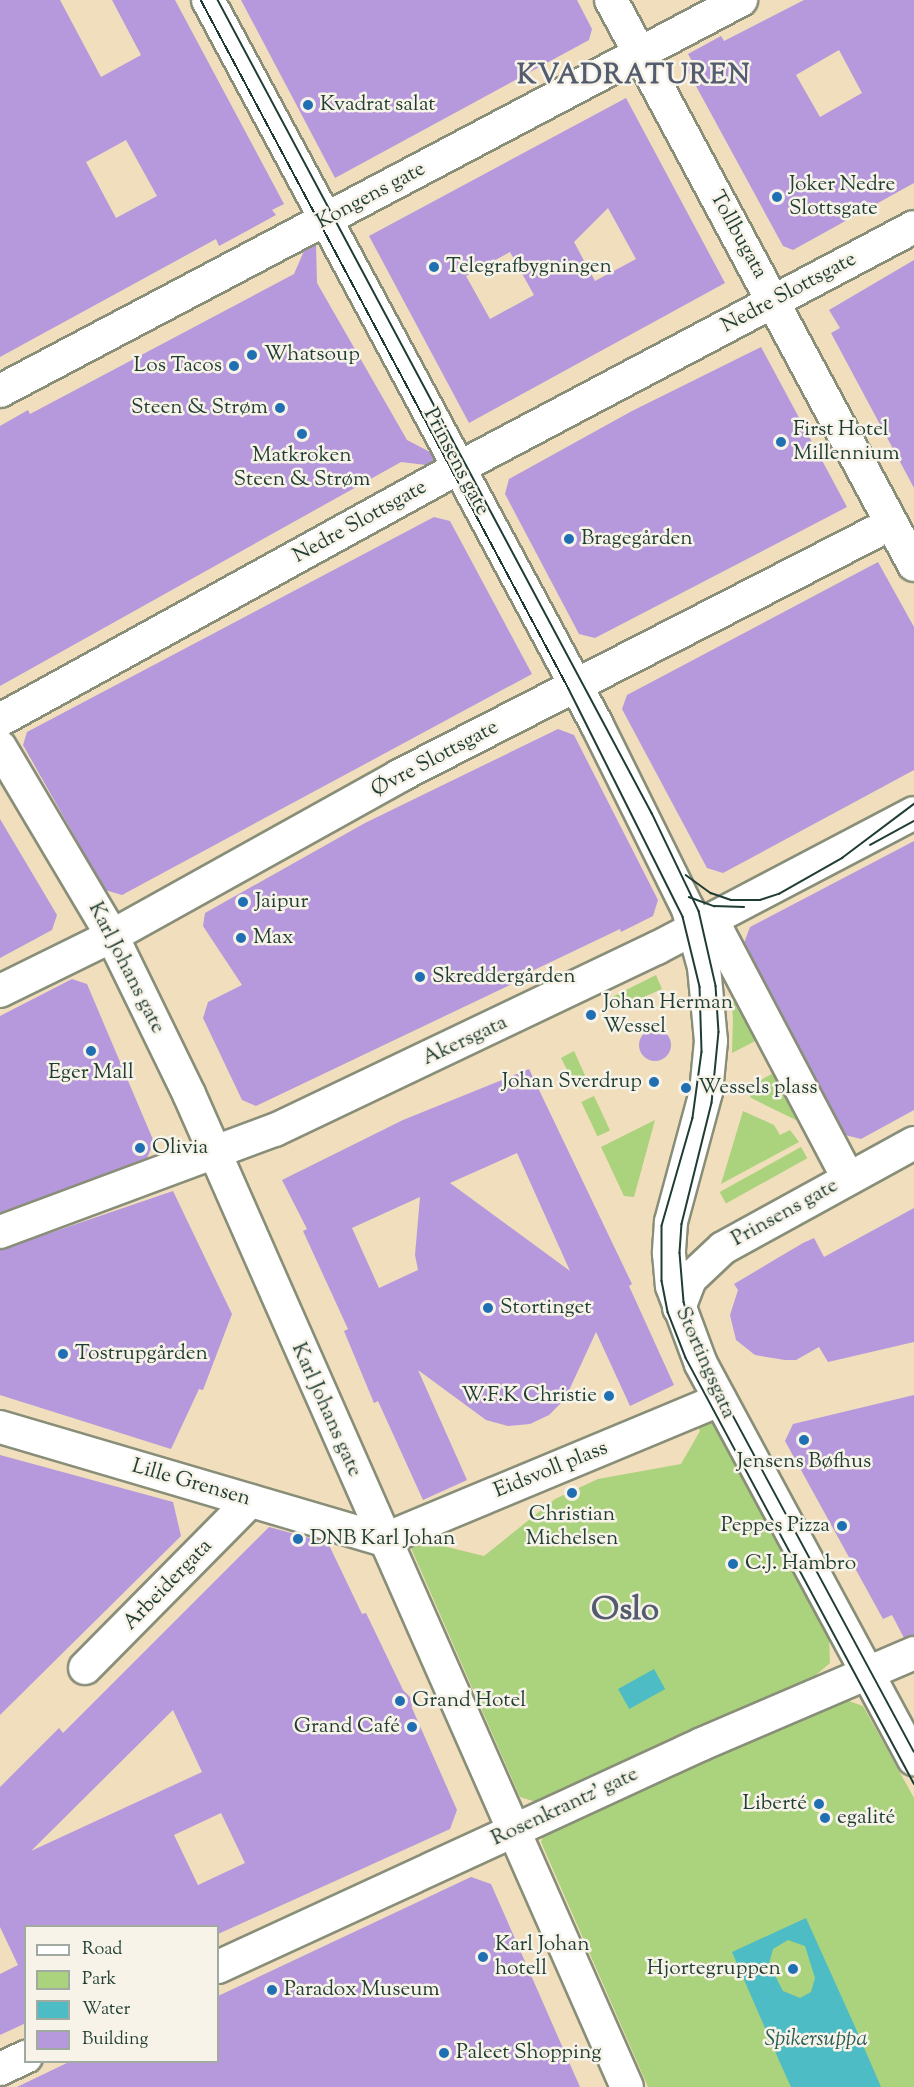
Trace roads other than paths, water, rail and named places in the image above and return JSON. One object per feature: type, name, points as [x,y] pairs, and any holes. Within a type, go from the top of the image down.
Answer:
[{"type":"street","name":"Prinsens gate","points":[[208,0],[704,924],[848,1178],[710,1257],[685,1286],[680,1308]]},
{"type":"street","name":"Tollbugata","points":[[611,0],[914,565]]},
{"type":"street","name":"Kongens gate","points":[[0,391],[741,0]]},
{"type":"street","name":"Nedre Slottsgate","points":[[0,720],[459,468],[914,227]]},
{"type":"street","name":"Øvre Slottsgate","points":[[0,991],[112,936],[399,776],[873,533]]},
{"type":"street","name":"Karl Johans gate","points":[[0,747],[112,936],[213,1155],[627,2087]]},
{"type":"street","name":"Akersgata","points":[[0,1232],[213,1155],[466,1040],[704,924],[914,813]]},
{"type":"street","name":"Stortingsgata","points":[[704,924],[704,968],[711,1041],[706,1092],[671,1222],[670,1273],[688,1335],[720,1400],[914,1759]]},
{"type":"street","points":[[848,1178],[914,1143]]},
{"type":"street","name":"Eidsvoll plass","points":[[383,1540],[720,1400]]},
{"type":"street","name":"Lille Grensen","points":[[0,1427],[383,1540]]},
{"type":"street","name":"Arbeidergata","points":[[85,1668],[250,1501]]},
{"type":"street","name":"Rosenkrantz’ gate","points":[[219,1967],[866,1671],[914,1653]]},
{"type":"street","points":[[0,2069],[24,2058]]},
{"type":"water","points":[[654,1669],[665,1689],[629,1709],[618,1689]]},
{"type":"water","name":"Spikersuppa","points":[[806,1918],[881,2087],[791,2087],[732,1952]],"holes":[[[788,1940],[805,1946],[815,1978],[811,1992],[800,1998],[783,1991],[769,1964],[773,1949]]]},
{"type":"tram line","points":[[201,0],[569,689],[683,917],[700,987],[702,1052],[693,1118],[662,1226],[662,1281],[668,1312],[686,1358],[914,1784]]},
{"type":"tram line","points":[[218,0],[652,813],[699,911],[716,986],[719,1032],[712,1103],[682,1224],[680,1253],[684,1302],[693,1335],[714,1380],[914,1752]]},
{"type":"tram line","points":[[686,875],[711,893],[731,900],[760,900],[779,894],[842,858],[914,804]]},
{"type":"tram line","points":[[870,845],[914,821]]},
{"type":"tram line","points":[[689,897],[714,906],[744,907]]},
{"type":"place","name":"Kvadrat salat","points":[[308,105]]},
{"type":"place","name":"Joker Nedre Slottsgate","points":[[777,197]]},
{"type":"place","name":"Telegrafbygningen","points":[[434,267]]},
{"type":"place","name":"Whatsoup","points":[[252,355]]},
{"type":"place","name":"Los Tacos","points":[[234,366]]},
{"type":"place","name":"Steen & Strøm","points":[[280,408]]},
{"type":"place","name":"Matkroken Steen & Strøm","points":[[302,434]]},
{"type":"place","name":"First Hotel Millennium","points":[[781,442]]},
{"type":"place","name":"Bragegården","points":[[569,539]]},
{"type":"place","name":"Jaipur","points":[[243,902]]},
{"type":"place","name":"Max","points":[[241,938]]},
{"type":"place","name":"Skreddergården","points":[[420,977]]},
{"type":"place","name":"Johan Herman Wessel","points":[[591,1015]]},
{"type":"place","name":"Eger Mall","points":[[91,1051]]},
{"type":"place","name":"Johan Sverdrup","points":[[654,1082]]},
{"type":"place","name":"Wessels plass","points":[[686,1088]]},
{"type":"place","name":"Olivia","points":[[140,1148]]},
{"type":"place","name":"Stortinget","points":[[488,1308]]},
{"type":"place","name":"Tostrupgården","points":[[63,1354]]},
{"type":"place","name":"W.F.K Christie","points":[[609,1396]]},
{"type":"place","name":"Jensens Bøfhus","points":[[804,1440]]},
{"type":"place","name":"Christian Michelsen","points":[[572,1493]]},
{"type":"place","name":"Peppes Pizza","points":[[842,1526]]},
{"type":"place","name":"DNB Karl Johan","points":[[298,1539]]},
{"type":"place","name":"C.J. Hambro","points":[[733,1564]]},
{"type":"place","name":"Grand Hotel","points":[[400,1701]]},
{"type":"place","name":"Grand Café","points":[[412,1727]]},
{"type":"place","name":"Liberté","points":[[819,1804]]},
{"type":"place","name":"egalité","points":[[825,1818]]},
{"type":"place","name":"Karl Johan hotell","points":[[483,1957]]},
{"type":"place","name":"Hjortegruppen","points":[[793,1969]]},
{"type":"place","name":"Paradox Museum","points":[[272,1990]]},
{"type":"place","name":"Paleet Shopping","points":[[444,2053]]},
{"type":"district","name":"KVADRATUREN","points":[[634,77]]},
{"type":"district","name":"Oslo","points":[[625,1612]]}]
